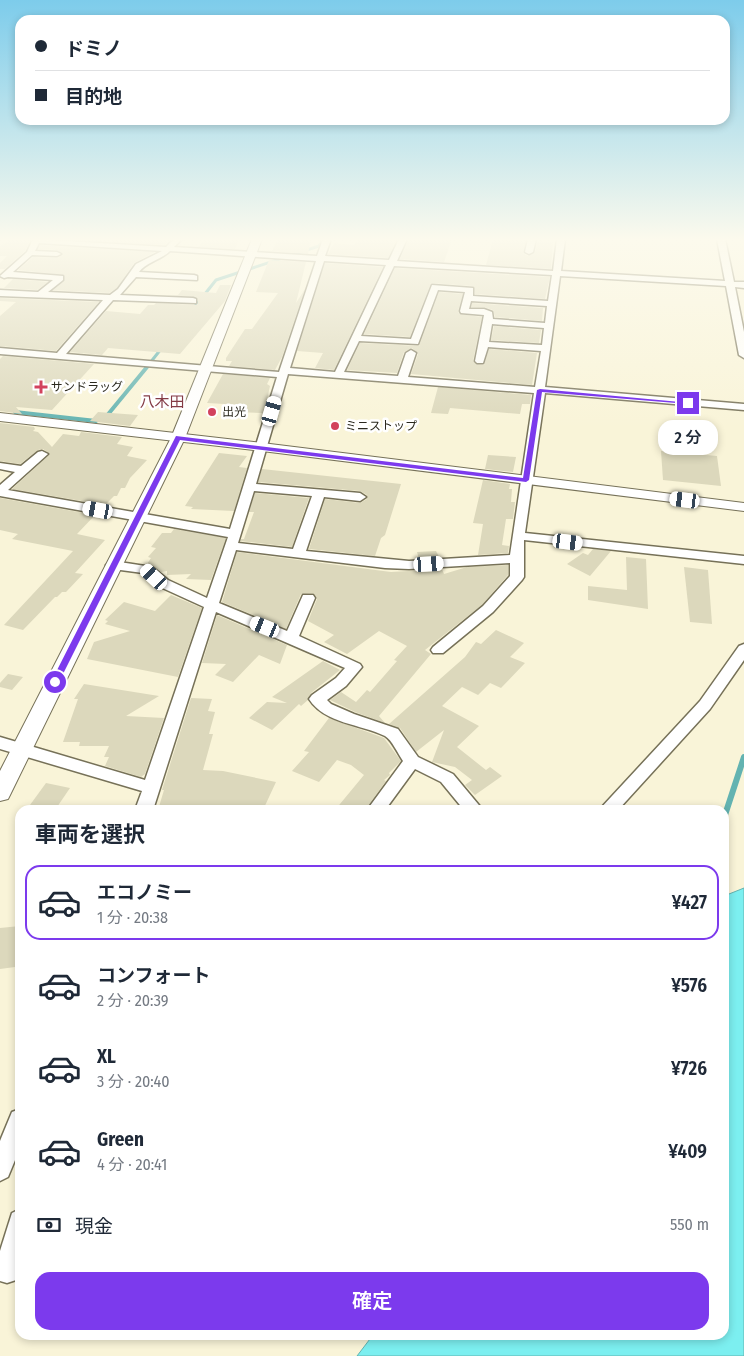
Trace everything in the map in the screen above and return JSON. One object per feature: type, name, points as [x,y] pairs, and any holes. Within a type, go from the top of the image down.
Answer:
[{"type":"main road","points":[[0,793],[178,438],[232,302]]},
{"type":"street","points":[[59,356],[108,302]]},
{"type":"street","points":[[146,805],[250,486],[306,302]]},
{"type":"street","points":[[338,375],[373,302]]},
{"type":"street","points":[[356,338],[415,342],[430,302]]},
{"type":"street","points":[[467,302],[464,310],[489,314],[489,322],[480,361]]},
{"type":"street","points":[[438,650],[488,609],[517,577],[518,536],[552,304],[528,302]]},
{"type":"street","points":[[733,302],[744,355]]},
{"type":"street","points":[[489,322],[549,326]]},
{"type":"street","points":[[484,344],[545,348]]},
{"type":"street","points":[[0,351],[283,373],[338,375],[540,390],[744,407]]},
{"type":"street","points":[[402,380],[411,353]]},
{"type":"street","points":[[0,417],[262,447],[744,507]]},
{"type":"street","points":[[0,491],[42,454]]},
{"type":"street","points":[[0,466],[24,470]]},
{"type":"street","points":[[250,486],[360,497]]},
{"type":"street","points":[[0,491],[138,517],[298,554],[409,565],[516,559]]},
{"type":"street","points":[[298,554],[320,493]]},
{"type":"street","points":[[518,536],[744,560]]},
{"type":"street","points":[[113,565],[147,570],[170,587],[355,667],[341,682],[317,699],[326,708],[348,718],[392,733],[412,762],[447,778],[470,805]]},
{"type":"street","points":[[291,638],[308,598]]},
{"type":"street","points":[[613,805],[705,705],[744,649]]},
{"type":"street","points":[[0,743],[151,788]]},
{"type":"street","points":[[380,805],[412,762]]},
{"type":"street","points":[[0,1169],[15,1132]]},
{"type":"street","points":[[9,1270],[15,1243]]},
{"type":"water","points":[[744,888],[744,1356],[357,1356],[369,1340],[729,1340],[729,894]]},
{"type":"building","points":[[16,302],[99,302],[56,351],[0,346],[0,316]]},
{"type":"building","points":[[224,302],[180,354],[108,348],[102,355],[70,352],[106,311],[140,314],[148,305],[156,303],[196,305],[198,303]]},
{"type":"building","points":[[271,302],[301,302],[282,357],[275,370],[229,366],[232,361],[226,361],[226,358],[245,329],[252,329]]},
{"type":"building","points":[[313,302],[366,302],[334,370],[315,368],[323,353],[297,351]]},
{"type":"building","points":[[379,302],[424,302],[410,337],[364,334]]},
{"type":"building","points":[[435,302],[461,302],[459,314],[482,317],[473,361],[476,364],[484,365],[489,349],[537,353],[532,385],[411,374],[418,354],[412,348],[404,352],[397,373],[347,370],[360,343],[419,346]]},
{"type":"building","points":[[472,303],[543,308],[542,321],[495,317],[493,310],[484,307],[471,307]]},
{"type":"building","points":[[494,326],[541,330],[539,343],[491,340]]},
{"type":"building","name":"サンドラッグ","points":[[3,356],[94,364],[52,410],[16,407],[22,414],[0,411],[0,359]]},
{"type":"building","points":[[223,374],[270,378],[267,384],[270,386],[264,413],[237,412],[242,405],[207,403]]},
{"type":"building","points":[[438,387],[531,395],[530,404],[522,404],[520,414],[450,408],[448,414],[431,413]]},
{"type":"building","points":[[98,412],[138,415],[130,426],[90,421]]},
{"type":"building","points":[[0,423],[34,427],[33,431],[38,432],[52,447],[63,434],[79,436],[81,432],[122,437],[117,444],[133,447],[127,456],[147,460],[130,478],[125,488],[121,488],[117,496],[114,496],[105,505],[12,489],[50,454],[43,449],[38,450],[20,464],[0,461]]},
{"type":"building","points":[[661,451],[717,456],[721,486],[663,480]]},
{"type":"building","points":[[219,453],[247,456],[239,467],[247,468],[234,511],[191,509],[193,507],[185,506]]},
{"type":"building","points":[[488,455],[516,457],[513,472],[485,469]]},
{"type":"building","points":[[262,469],[401,484],[385,535],[381,538],[375,556],[309,549],[325,499],[360,503],[367,499],[367,495],[360,491],[258,482]]},
{"type":"building","points":[[483,480],[510,484],[509,489],[512,489],[511,502],[515,502],[513,519],[506,519],[502,545],[509,546],[508,553],[478,555],[483,524],[473,523]]},
{"type":"building","points":[[255,493],[309,498],[292,547],[240,541],[244,539],[254,512],[249,512]]},
{"type":"building","points":[[0,498],[95,515],[77,534],[105,540],[75,573],[83,574],[66,592],[62,592],[55,597],[23,630],[4,625],[73,551],[12,539],[18,534],[0,530]]},
{"type":"building","points":[[174,529],[226,538],[211,580],[186,579],[191,574],[167,575],[167,571],[161,572],[147,564],[151,558],[148,557],[156,548],[151,547],[162,533],[171,533]]},
{"type":"building","points":[[593,549],[611,551],[590,576],[567,564],[583,553],[588,555]]},
{"type":"building","points":[[436,551],[439,557],[419,559],[417,552]]},
{"type":"building","points":[[237,552],[391,572],[442,569],[444,574],[467,567],[508,565],[508,575],[482,605],[425,650],[431,654],[379,716],[385,723],[330,700],[341,692],[356,702],[367,690],[370,692],[397,661],[394,660],[407,646],[379,631],[347,654],[324,642],[334,635],[308,621],[317,599],[313,593],[301,594],[286,629],[222,602]]},
{"type":"building","points":[[626,557],[646,559],[648,609],[588,600],[588,586],[627,590]]},
{"type":"building","points":[[684,567],[708,570],[712,624],[690,622]]},
{"type":"building","points":[[171,595],[202,608],[178,677],[87,659],[94,642],[130,631],[105,624],[108,621],[105,620],[124,602],[155,611]]},
{"type":"building","points":[[217,615],[287,645],[280,664],[259,655],[233,682],[215,675],[226,664],[202,663]]},
{"type":"building","points":[[496,630],[524,643],[510,657],[525,663],[501,688],[490,683],[478,695],[462,687],[442,706],[479,726],[457,747],[486,770],[490,767],[502,776],[475,795],[465,785],[472,780],[455,767],[432,762],[444,730],[416,752],[400,728],[389,724],[465,657],[476,642],[481,644]]},
{"type":"building","points":[[323,661],[340,670],[311,693],[308,700],[301,706],[299,704],[272,730],[249,718],[267,702],[287,703],[272,697]]},
{"type":"building","points":[[8,674],[23,677],[12,690],[0,687],[0,683]]},
{"type":"building","points":[[84,684],[159,696],[126,716],[164,718],[145,774],[141,777],[105,766],[109,757],[104,757],[109,746],[79,746],[80,742],[63,742],[78,699],[74,699]]},
{"type":"building","points":[[191,698],[212,699],[208,711],[215,712],[209,734],[213,734],[203,770],[223,771],[276,782],[265,805],[160,805],[164,790],[162,790]]},
{"type":"building","points":[[329,718],[384,738],[401,761],[389,773],[390,775],[384,780],[386,781],[369,805],[339,805],[364,775],[351,765],[337,760],[319,782],[292,771],[309,752],[304,751]]},
{"type":"building","points":[[46,783],[70,788],[58,805],[30,805]]},
{"type":"building","points":[[15,926],[15,967],[0,969],[0,928]]},
{"type":"waterway","points":[[193,309],[198,302]]},
{"type":"waterway","points":[[146,368],[161,349]]},
{"type":"waterway","points":[[105,418],[147,367]]},
{"type":"waterway","points":[[15,412],[96,421]]},
{"type":"waterway","points":[[728,805],[744,757]]},
{"type":"place","name":"サンドラッグ","points":[[41,387]]},
{"type":"place","name":"出光","points":[[212,412]]},
{"type":"place","name":"ミニストップ","points":[[335,426]]},
{"type":"district","name":"八木田","points":[[162,402]]},
{"type":"route","points":[[55,682],[178,438],[526,480],[540,390],[688,403]]}]
